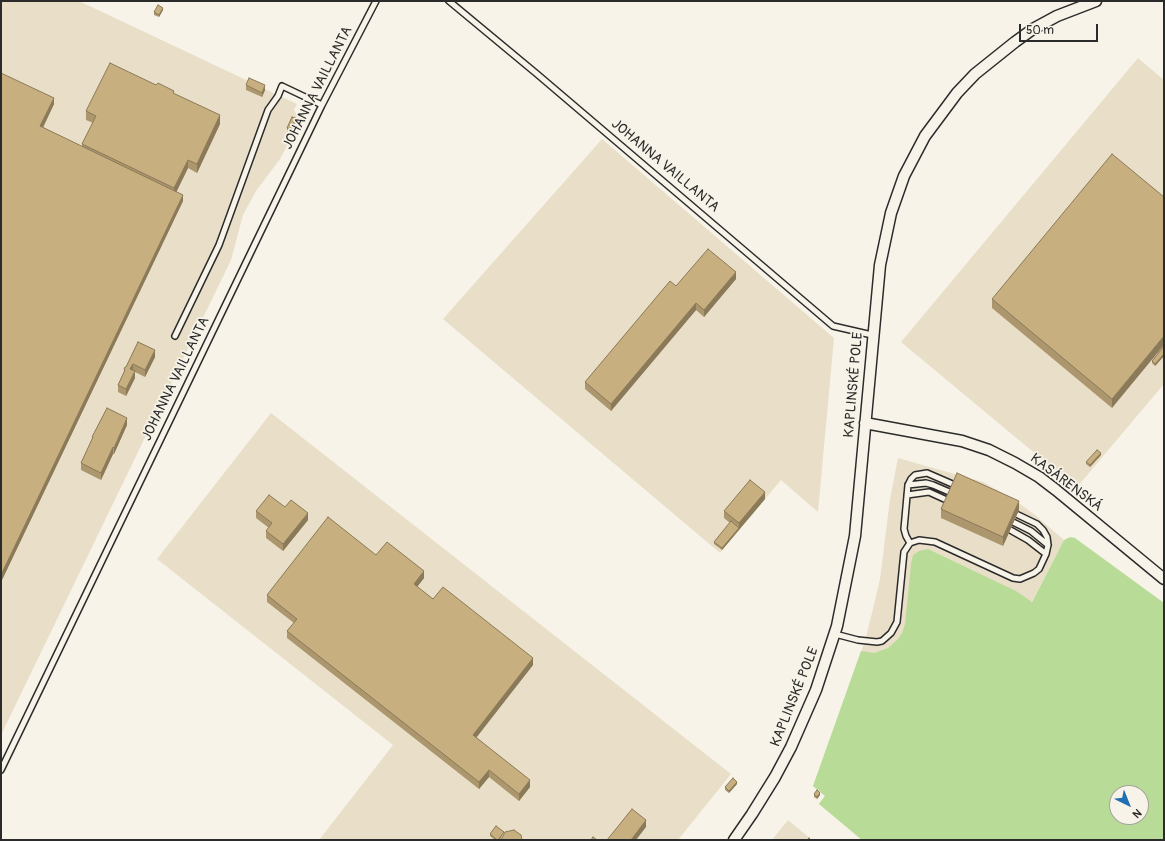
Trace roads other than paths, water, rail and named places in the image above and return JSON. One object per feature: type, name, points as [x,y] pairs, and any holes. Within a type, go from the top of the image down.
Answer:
[{"type":"street","name":"KAPLINSKÉ POLE","points":[[734,840],[775,777],[791,747],[816,690],[835,634],[855,536],[872,335],[880,265],[891,213],[904,176],[925,136],[957,93],[975,74],[993,58],[1034,29],[1057,16],[1096,1]]},
{"type":"street","name":"KASÁRENSKÁ","points":[[865,423],[962,441],[989,450],[1015,463],[1039,477],[1056,490],[1164,579]]},
{"type":"lane","name":"JOHANNA VAILLANTA","points":[[1,770],[322,105],[376,1]]},
{"type":"lane","name":"JOHANNA VAILLANTA","points":[[449,1],[833,326],[872,335]]},
{"type":"lane","points":[[175,336],[219,245],[268,110],[278,96],[282,86],[322,105]]},
{"type":"lane","points":[[910,543],[904,529],[908,485],[911,479],[915,475],[927,473],[962,489]]},
{"type":"lane","points":[[908,485],[926,483],[959,497]]},
{"type":"lane","points":[[907,495],[929,492],[955,504]]},
{"type":"lane","points":[[835,634],[858,640],[877,642],[882,641],[891,634],[897,622],[905,550],[910,543],[919,540],[935,542],[1013,578],[1020,579],[1027,577],[1039,569],[1046,554],[1048,545],[1047,537],[1043,530],[1036,524],[1004,508]]},
{"type":"lane","points":[[1007,519],[1031,531],[1048,545]]},
{"type":"lane","points":[[997,523],[1022,535],[1046,554]]}]
